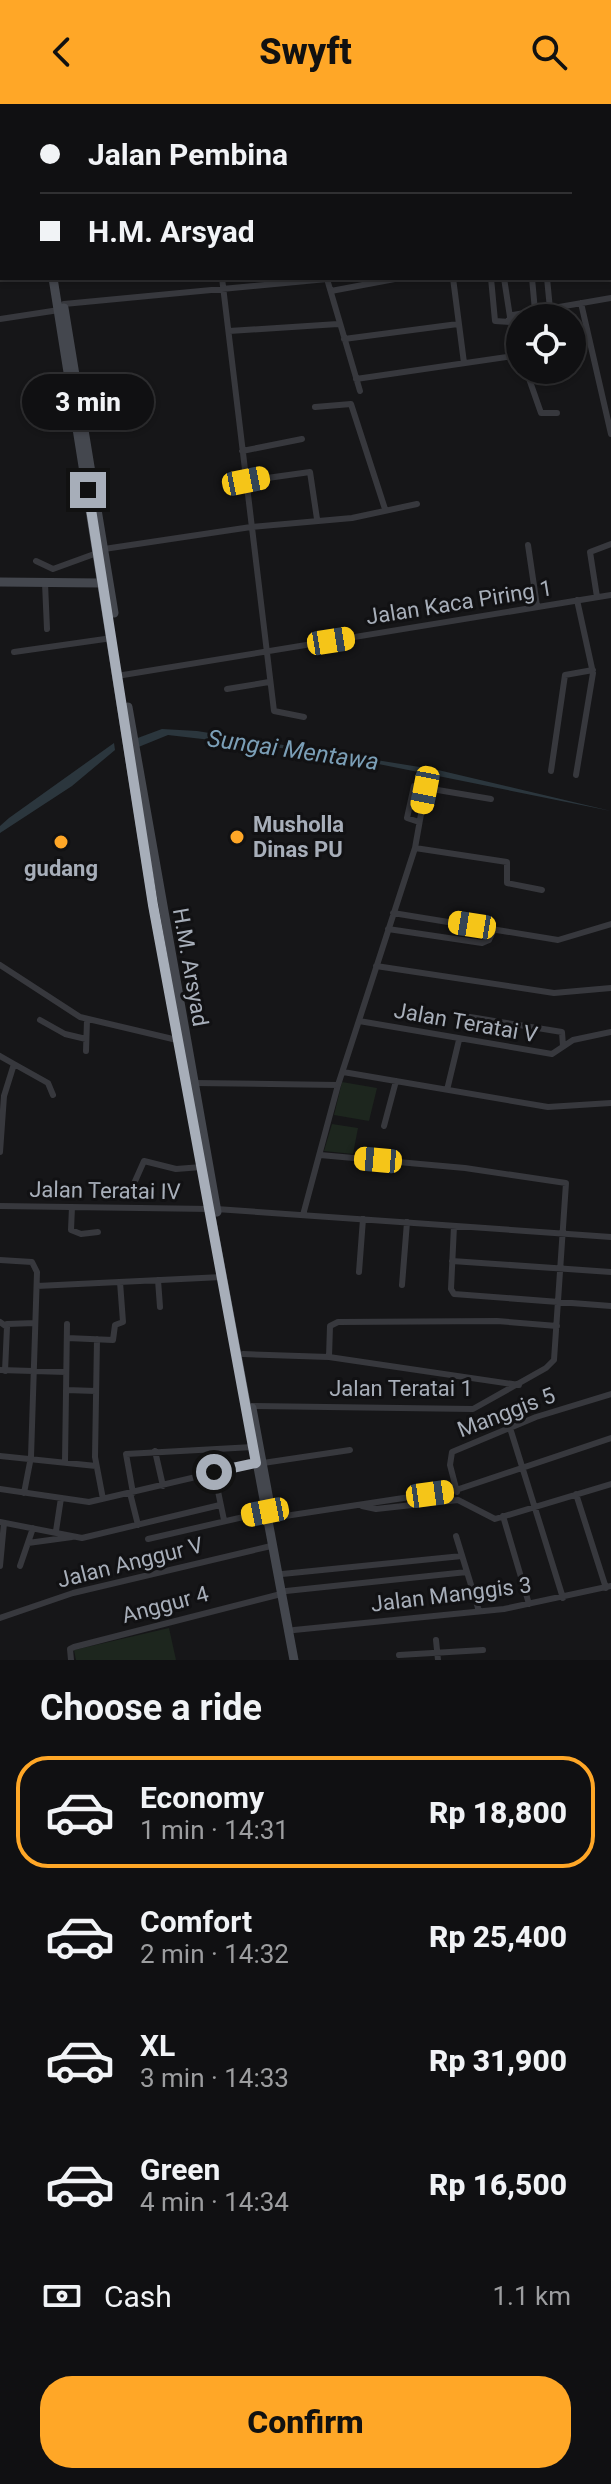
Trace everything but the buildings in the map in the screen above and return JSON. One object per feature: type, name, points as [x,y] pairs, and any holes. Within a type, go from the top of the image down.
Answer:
[{"type":"street","name":"H.M. Arsyad","points":[[54,280],[61,307],[123,675],[131,751],[177,1040],[190,1083],[222,1277],[282,1574],[296,1660]]},
{"type":"street","name":"H.M. Arsyad","points":[[60,280],[61,307]]},
{"type":"street","points":[[222,280],[269,682],[276,713],[304,717]]},
{"type":"street","points":[[0,319],[61,307],[318,280]]},
{"type":"street","points":[[327,280],[360,391]]},
{"type":"street","points":[[331,291],[389,280]]},
{"type":"street","points":[[453,280],[464,363]]},
{"type":"street","points":[[491,280],[495,321],[506,319]]},
{"type":"street","points":[[504,280],[507,304]]},
{"type":"street","points":[[532,280],[534,304]]},
{"type":"street","points":[[547,280],[550,304]]},
{"type":"street","points":[[576,304],[611,298]]},
{"type":"street","points":[[581,303],[611,434]]},
{"type":"street","points":[[229,331],[338,324]]},
{"type":"street","points":[[344,339],[458,324]]},
{"type":"street","points":[[356,379],[506,357]]},
{"type":"street","points":[[531,384],[541,413],[557,413]]},
{"type":"street","points":[[315,407],[351,404],[385,509]]},
{"type":"street","points":[[242,451],[302,439]]},
{"type":"street","points":[[246,481],[310,472],[317,519]]},
{"type":"street","points":[[36,561],[53,569],[100,551],[251,527],[367,516],[385,509],[417,504]]},
{"type":"street","points":[[597,597],[590,552],[611,544]]},
{"type":"street","points":[[528,545],[537,606]]},
{"type":"street","name":"H.M. Arsyad","points":[[100,551],[101,583],[130,738]]},
{"type":"street","points":[[70,565],[73,583]]},
{"type":"street","points":[[0,582],[101,583]]},
{"type":"street","points":[[45,583],[47,629]]},
{"type":"street","name":"Jalan Kaca Piring 1","points":[[123,675],[611,595]]},
{"type":"street","points":[[576,775],[593,670],[577,600]]},
{"type":"street","points":[[14,652],[112,638]]},
{"type":"street","points":[[551,771],[565,675],[593,670]]},
{"type":"street","points":[[227,689],[269,682]]},
{"type":"street","name":"H.M. Arsyad","points":[[131,751],[213,1209],[243,1354],[252,1406],[253,1447],[259,1463]]},
{"type":"street","points":[[303,1215],[338,1085],[415,848],[426,786]]},
{"type":"street","points":[[419,822],[407,818],[412,787],[426,786],[491,799]]},
{"type":"street","points":[[415,848],[507,862],[507,883],[542,890]]},
{"type":"street","points":[[393,913],[561,940],[611,924]]},
{"type":"street","points":[[388,929],[482,943],[489,940],[494,929]]},
{"type":"street","points":[[0,965],[87,1020],[177,1040]]},
{"type":"street","points":[[376,966],[554,993],[611,988]]},
{"type":"street","points":[[470,1017],[562,1032],[563,1046]]},
{"type":"street","points":[[40,1020],[65,1034],[86,1039]]},
{"type":"street","points":[[86,1051],[87,1020]]},
{"type":"street","name":"Jalan Teratai V","points":[[359,1021],[552,1054],[578,1038],[611,1032]]},
{"type":"street","points":[[447,1090],[459,1040]]},
{"type":"street","points":[[0,1056],[48,1083],[53,1095]]},
{"type":"street","points":[[0,1152],[2,1100],[14,1064]]},
{"type":"street","points":[[343,1072],[553,1107],[611,1103]]},
{"type":"street","points":[[384,1126],[396,1081]]},
{"type":"street","points":[[190,1083],[338,1085]]},
{"type":"street","name":"Jalan Teratai 1","points":[[252,1406],[473,1409],[519,1385],[554,1360],[567,1187],[561,1180],[320,1155]]},
{"type":"street","points":[[132,1188],[144,1161],[176,1169],[202,1167]]},
{"type":"street","name":"Jalan Teratai IV","points":[[0,1206],[213,1209],[611,1237]]},
{"type":"street","points":[[72,1207],[71,1230],[81,1234],[98,1232]]},
{"type":"street","points":[[359,1272],[363,1219]]},
{"type":"street","points":[[402,1285],[407,1222]]},
{"type":"street","points":[[454,1226],[454,1294],[611,1306]]},
{"type":"street","points":[[0,1260],[32,1262],[37,1286],[31,1457],[24,1493]]},
{"type":"street","points":[[452,1261],[611,1272]]},
{"type":"street","points":[[37,1286],[222,1277]]},
{"type":"street","points":[[158,1280],[160,1307]]},
{"type":"street","points":[[67,1338],[113,1340],[115,1325],[123,1322],[120,1282]]},
{"type":"street","points":[[329,1357],[330,1326],[338,1322],[497,1321],[557,1326]]},
{"type":"street","points":[[35,1323],[3,1323],[2,1370],[66,1372]]},
{"type":"street","points":[[65,1461],[67,1324]]},
{"type":"street","points":[[97,1339],[96,1466],[103,1499]]},
{"type":"street","points":[[243,1354],[329,1357],[519,1385]]},
{"type":"street","points":[[66,1390],[96,1391]]},
{"type":"street","name":"Manggis 5","points":[[458,1500],[450,1454],[510,1428],[611,1394]]},
{"type":"street","points":[[510,1428],[563,1598]]},
{"type":"street","points":[[148,1539],[224,1520],[362,1506],[456,1490],[611,1438]]},
{"type":"street","points":[[138,1525],[125,1454],[253,1447]]},
{"type":"street","points":[[0,1489],[89,1502],[259,1463],[350,1450]]},
{"type":"street","points":[[155,1451],[163,1486]]},
{"type":"street","points":[[0,1456],[96,1466]]},
{"type":"street","points":[[214,1472],[224,1520]]},
{"type":"street","points":[[362,1506],[376,1509],[458,1500],[493,1518],[611,1484]]},
{"type":"street","points":[[576,1494],[609,1587]]},
{"type":"street","points":[[56,1531],[61,1498]]},
{"type":"street","points":[[28,1543],[138,1525],[220,1505]]},
{"type":"street","name":"H.M. Arsyad","points":[[268,1515],[271,1546],[294,1630],[296,1660]]},
{"type":"street","points":[[503,1516],[529,1604]]},
{"type":"street","points":[[0,1566],[2,1522],[77,1537]]},
{"type":"street","points":[[20,1566],[33,1528]]},
{"type":"street","points":[[456,1536],[479,1611]]},
{"type":"street","name":"Jalan Anggur V","points":[[0,1618],[73,1593],[271,1546]]},
{"type":"street","points":[[282,1574],[462,1556]]},
{"type":"street","points":[[283,1593],[467,1572]]},
{"type":"street","name":"Jalan Manggis 3","points":[[294,1630],[479,1611],[563,1598],[609,1587]]},
{"type":"street","name":"Anggur 4","points":[[71,1660],[69,1651],[74,1647],[283,1593]]},
{"type":"street","points":[[436,1640],[438,1657]]},
{"type":"street","points":[[399,1655],[438,1657],[483,1650]]},
{"type":"shaded area","name":"Sungai Mentawa","points":[[162,729],[197,731],[438,770],[611,811],[324,753],[168,735],[136,748],[135,739]]},
{"type":"shaded area","points":[[114,743],[115,750],[72,786],[0,833],[0,826],[9,818]]},
{"type":"shaded area","points":[[342,1082],[377,1088],[369,1121],[334,1115]]},
{"type":"shaded area","points":[[332,1124],[358,1128],[353,1154],[324,1151]]},
{"type":"shaded area","points":[[169,1628],[176,1660],[76,1660],[74,1650]]},
{"type":"place","name":"Musholla Dinas PU","points":[[237,837]]},
{"type":"place","name":"gudang","points":[[61,842]]},
{"type":"route","points":[[88,490],[153,905],[256,1463],[214,1472]]}]
